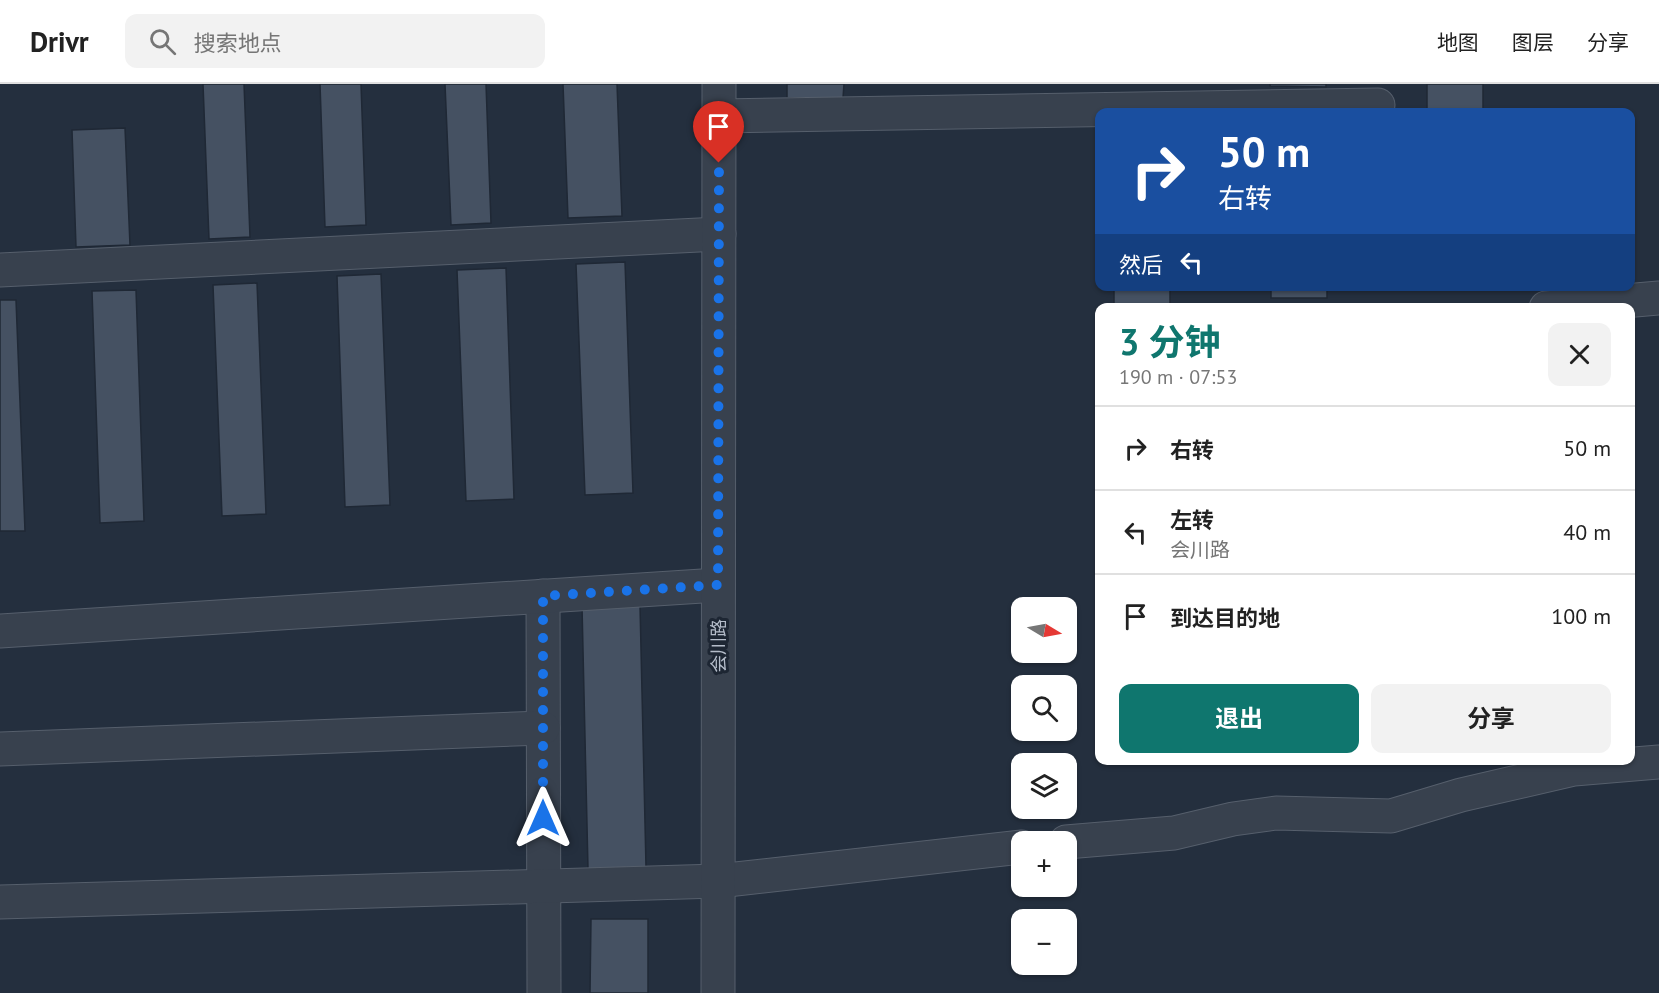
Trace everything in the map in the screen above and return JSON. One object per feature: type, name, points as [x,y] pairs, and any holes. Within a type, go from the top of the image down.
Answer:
[{"type":"street","name":"会川路","points":[[718,993],[719,84]]},
{"type":"street","points":[[1198,108],[1378,105]]},
{"type":"street","points":[[719,116],[1095,110]]},
{"type":"street","points":[[0,270],[719,234]]},
{"type":"street","points":[[1602,303],[1659,298]]},
{"type":"street","points":[[0,631],[718,585]]},
{"type":"street","points":[[543,596],[544,993]]},
{"type":"street","points":[[0,749],[543,728]]},
{"type":"street","points":[[1635,764],[1659,762]]},
{"type":"street","points":[[1077,841],[1173,833],[1233,819],[1276,813],[1391,816],[1461,795],[1574,769],[1623,765]]},
{"type":"street","points":[[0,902],[718,881],[1011,848]]},
{"type":"building","points":[[203,84],[244,84],[250,237],[209,239]]},
{"type":"building","points":[[320,84],[361,84],[366,225],[325,227]]},
{"type":"building","points":[[445,84],[486,84],[491,223],[451,225]]},
{"type":"building","points":[[563,84],[617,84],[622,216],[568,218]]},
{"type":"building","points":[[787,84],[844,84],[843,98],[787,98]]},
{"type":"building","points":[[1270,84],[1326,84],[1326,87],[1270,86]]},
{"type":"building","points":[[1427,84],[1483,84],[1483,108],[1427,108]]},
{"type":"building","points":[[125,128],[130,245],[76,247],[72,130]]},
{"type":"building","points":[[625,262],[633,493],[585,495],[576,264]]},
{"type":"building","points":[[506,268],[514,499],[466,501],[457,270]]},
{"type":"building","points":[[381,274],[390,505],[345,507],[337,276]]},
{"type":"building","points":[[257,283],[266,514],[222,516],[213,285]]},
{"type":"building","points":[[136,290],[144,521],[100,523],[92,291]]},
{"type":"building","points":[[1114,291],[1170,291],[1170,303],[1114,303]]},
{"type":"building","points":[[1271,291],[1327,291],[1327,298],[1271,298]]},
{"type":"building","points":[[0,300],[16,300],[25,531],[0,531]]},
{"type":"building","points":[[640,605],[646,867],[588,869],[582,606]]},
{"type":"building","points":[[591,919],[648,919],[648,993],[590,993]]},
{"type":"route","points":[[543,818],[543,596],[718,585],[719,163]]}]
